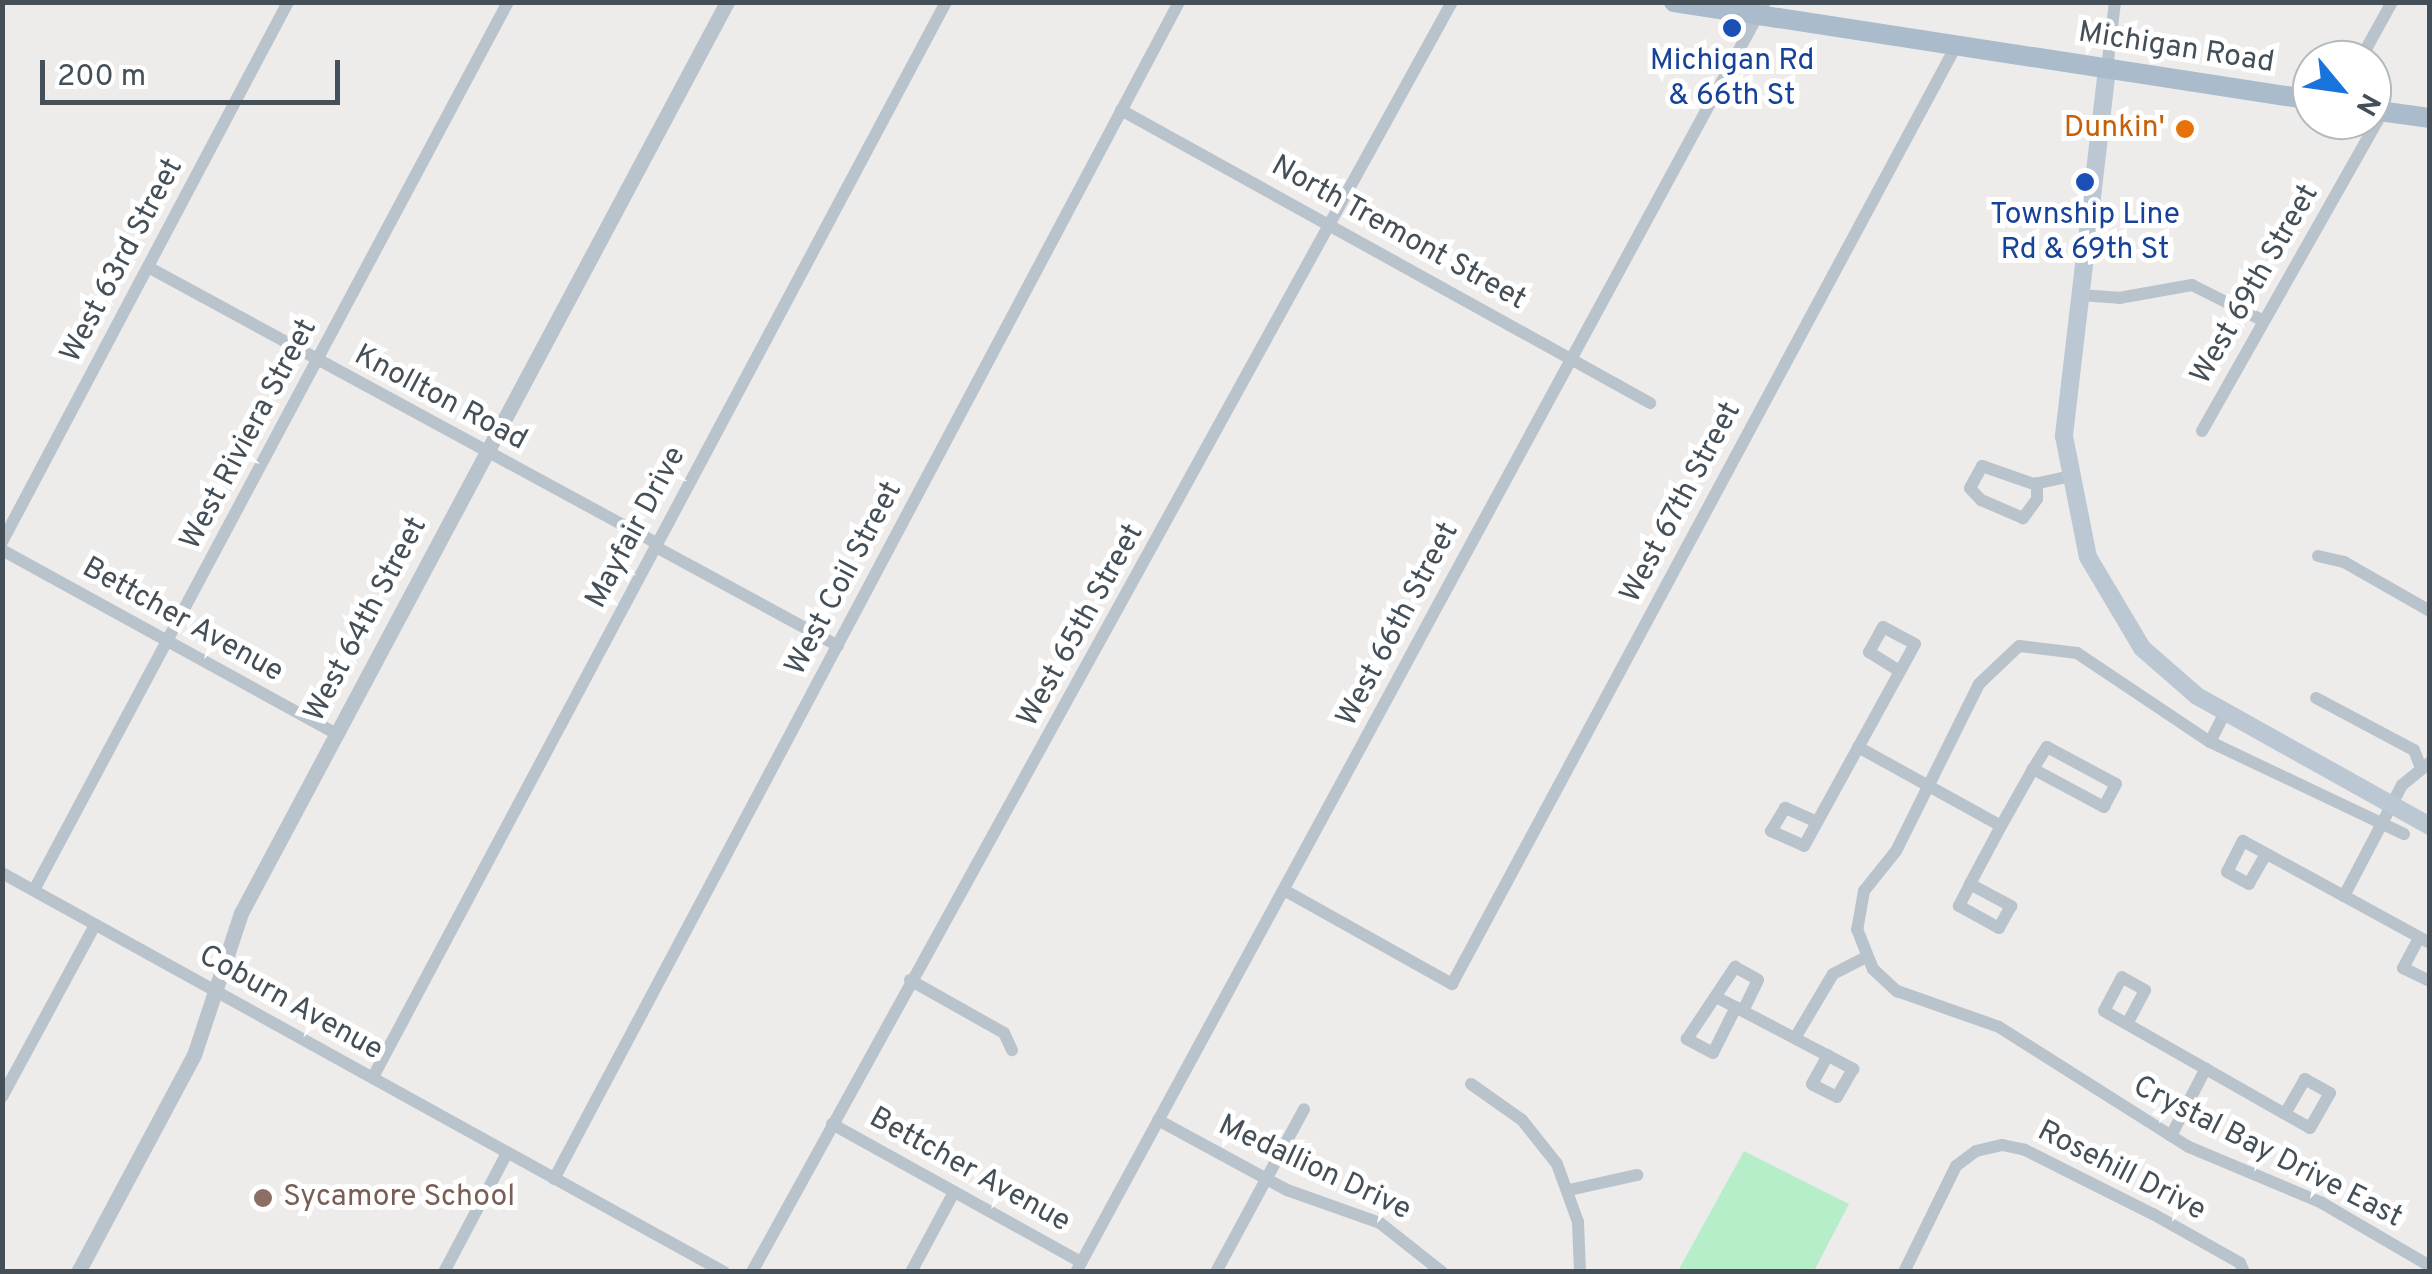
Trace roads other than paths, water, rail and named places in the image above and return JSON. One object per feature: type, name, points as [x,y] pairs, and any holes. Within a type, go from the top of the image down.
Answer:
[{"type":"main road","name":"Michigan Road","points":[[1674,2],[1762,9],[1956,46],[2292,97]]},
{"type":"main road","points":[[2106,68],[2064,436],[2068,477],[2088,557],[2142,648],[2225,713],[2430,826]]},
{"type":"main road","points":[[2392,112],[2430,118]]},
{"type":"street","name":"West 63rd Street","points":[[2,542],[288,2]]},
{"type":"street","name":"West Riviera Street","points":[[34,890],[508,2]]},
{"type":"street","name":"West 64th Street","points":[[78,1272],[194,1055],[241,913],[727,2]]},
{"type":"street","name":"Mayfair Drive","points":[[372,1077],[946,2]]},
{"type":"street","name":"West Coil Street","points":[[554,1179],[1179,2]]},
{"type":"street","name":"West 65th Street","points":[[752,1272],[1027,765],[1050,740],[1452,2]]},
{"type":"street","points":[[2106,68],[2116,2]]},
{"type":"street","points":[[2371,40],[2392,2]]},
{"type":"street","name":"West 66th Street","points":[[1078,1267],[1762,9]]},
{"type":"street","name":"West 67th Street","points":[[1284,890],[1452,984],[1956,46]]},
{"type":"street","name":"North Tremont Street","points":[[1122,110],[1650,404]]},
{"type":"street","name":"West 69th Street","points":[[2202,431],[2362,140]]},
{"type":"street","name":"Knollton Road","points":[[148,267],[838,646]]},
{"type":"street","points":[[2080,295],[2119,298],[2192,285],[2264,321]]},
{"type":"street","points":[[2038,483],[2037,499],[2023,518],[1981,500],[1970,488],[1982,466],[2012,481],[2038,483],[2068,477]]},
{"type":"street","name":"Bettcher Avenue","points":[[2,550],[338,735]]},
{"type":"street","points":[[2318,556],[2344,562],[2430,610]]},
{"type":"street","points":[[1795,1038],[1832,974],[1866,957],[1857,930],[1864,891],[1896,851],[1990,666],[2019,646],[2058,646],[2210,742],[2404,834]]},
{"type":"street","points":[[1817,822],[1900,670]]},
{"type":"street","points":[[2316,698],[2414,750],[2425,765],[2392,804],[2344,896]]},
{"type":"street","points":[[2210,742],[2225,713]]},
{"type":"street","points":[[1858,747],[2001,826]]},
{"type":"street","points":[[1970,884],[2033,769],[2047,747],[2116,784],[2104,807],[2033,769]]},
{"type":"street","points":[[2266,854],[2424,941],[2404,968],[2430,981]]},
{"type":"street","name":"Coburn Avenue","points":[[2,874],[724,1272]]},
{"type":"street","points":[[2,1097],[95,925]]},
{"type":"street","name":"Crystal Bay Drive East","points":[[1866,957],[1897,991],[1999,1026],[2171,1136],[2246,1176],[2322,1203],[2430,1266]]},
{"type":"street","points":[[1735,966],[1758,980],[1713,1053],[1687,1040],[1706,1006],[1718,998],[1735,966]]},
{"type":"street","points":[[910,980],[1004,1033],[1012,1050]]},
{"type":"street","points":[[1718,998],[1740,1009],[1853,1068],[1836,1097],[1812,1084],[1828,1055]]},
{"type":"street","points":[[2127,1024],[2285,1114]]},
{"type":"street","points":[[2171,1136],[2206,1068]]},
{"type":"street","points":[[1471,1084],[1529,1127],[1569,1190],[1580,1272]]},
{"type":"street","points":[[1216,1272],[1304,1109]]},
{"type":"street","name":"Medallion Drive","points":[[1158,1120],[1266,1178],[1380,1223],[1442,1272]]},
{"type":"street","name":"Bettcher Avenue","points":[[832,1124],[1078,1267]]},
{"type":"street","name":"Rosehill Drive","points":[[1904,1272],[1951,1174],[1968,1156],[1994,1146],[2025,1150],[2207,1243],[2244,1272]]},
{"type":"street","points":[[444,1272],[507,1153]]},
{"type":"street","points":[[1569,1190],[1637,1175]]},
{"type":"street","points":[[911,1272],[954,1192]]},
{"type":"place","name":"Michigan Rd & 66th St","points":[[1732,28]]},
{"type":"place","name":"Dunkin'","points":[[2185,129]]},
{"type":"place","name":"Township Line Rd & 69th St","points":[[2085,182]]},
{"type":"place","name":"Sycamore School","points":[[263,1198]]}]
